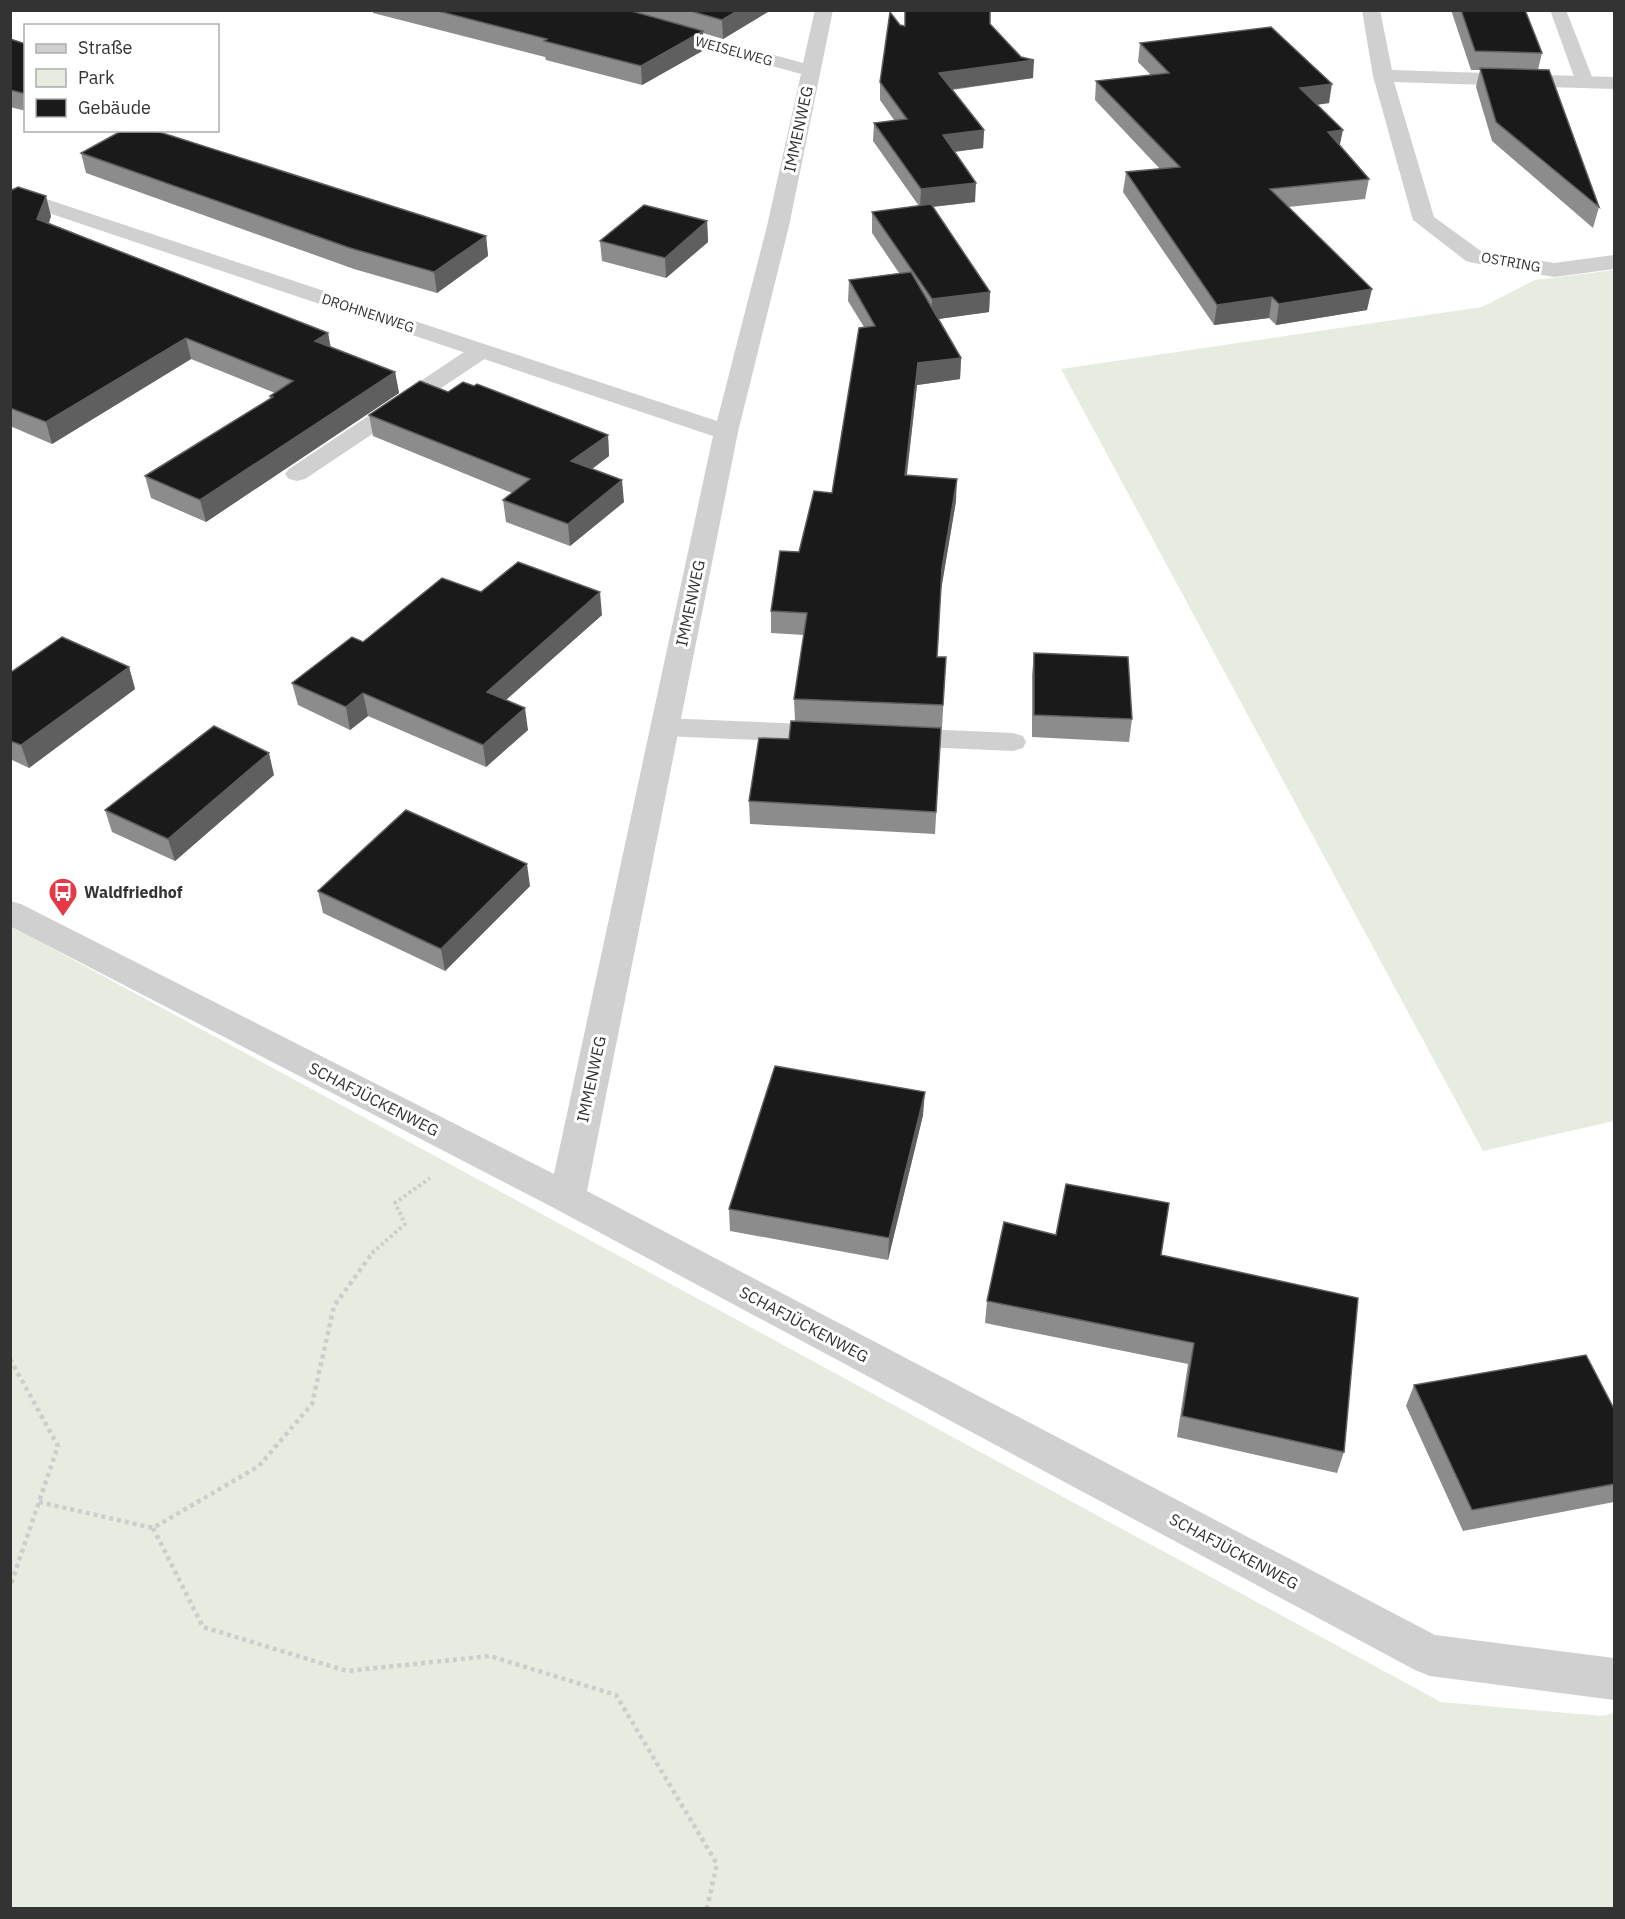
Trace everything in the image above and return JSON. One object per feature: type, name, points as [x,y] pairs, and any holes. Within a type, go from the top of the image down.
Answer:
[{"type":"street","name":"WEISELWEG","points":[[589,10],[810,71]]},
{"type":"street","name":"IMMENWEG","points":[[567,1198],[726,432],[778,226],[824,10]]},
{"type":"street","name":"OSTRING","points":[[1371,10],[1383,76],[1424,220],[1474,256],[1554,270],[1614,262]]},
{"type":"street","points":[[1383,76],[1614,83]]},
{"type":"street","name":"DROHNENWEG","points":[[10,193],[726,432]]},
{"type":"street","name":"SCHAFJÜCKENWEG","points":[[10,912],[567,1198],[1430,1656],[1614,1679]]},
{"type":"lane","points":[[1558,10],[1585,82]]},
{"type":"lane","points":[[297,474],[481,351]]},
{"type":"lane","points":[[663,727],[1013,742]]},
{"type":"path","points":[[39,1502],[153,1528],[259,1466],[312,1404],[334,1306],[373,1252],[405,1224],[395,1203],[471,1149]]},
{"type":"path","points":[[10,1359],[58,1446],[10,1587]]},
{"type":"path","points":[[153,1528],[203,1627],[347,1671],[490,1656],[616,1695],[717,1864],[707,1908]]},
{"type":"green space","points":[[1614,270],[1614,1121],[1483,1151],[1061,369],[1482,307],[1535,280]]},
{"type":"green space","points":[[11,926],[1441,1702],[1602,1716],[1614,1713],[1614,1908],[11,1908]]},
{"type":"building","points":[[434,10],[628,10],[703,31],[641,66]]},
{"type":"building","points":[[687,10],[739,10],[722,20]]},
{"type":"building","points":[[905,10],[990,10],[990,24],[1021,57],[1034,60],[939,73],[984,130],[943,135],[976,183],[921,189],[874,123],[907,119],[880,82],[890,12],[900,25],[905,26]]},
{"type":"building","points":[[1461,10],[1525,10],[1542,53],[1475,51]]},
{"type":"building","points":[[1271,27],[1332,84],[1300,88],[1343,130],[1328,132],[1369,179],[1270,189],[1372,289],[1279,304],[1272,297],[1217,305],[1126,172],[1180,167],[1096,81],[1169,73],[1140,43]]},
{"type":"building","points":[[10,39],[24,43],[24,94],[10,90]]},
{"type":"building","points":[[1480,68],[1549,70],[1599,207],[1496,122]]},
{"type":"building","points":[[119,132],[159,132],[486,236],[434,272],[350,248],[81,153]]},
{"type":"building","points":[[18,187],[46,196],[37,219],[328,333],[315,341],[395,372],[200,500],[145,476],[273,397],[270,396],[293,381],[186,338],[46,422],[10,408],[10,191]]},
{"type":"building","points":[[931,204],[990,292],[932,299],[872,212]]},
{"type":"building","points":[[644,205],[707,221],[665,258],[600,241]]},
{"type":"building","points":[[911,272],[961,358],[918,363],[905,475],[957,479],[942,568],[937,657],[946,657],[943,705],[794,699],[807,613],[771,611],[780,551],[799,552],[814,491],[832,493],[859,328],[875,326],[849,280]]},
{"type":"building","points":[[420,381],[448,392],[463,382],[474,386],[477,384],[608,435],[571,461],[622,480],[568,524],[503,500],[530,479],[369,415]]},
{"type":"building","points":[[518,562],[600,592],[487,692],[525,708],[483,745],[363,693],[346,707],[292,683],[352,637],[363,642],[442,578],[481,592]]},
{"type":"building","points":[[62,637],[129,667],[21,745],[10,741],[10,673]]},
{"type":"building","points":[[1034,653],[1128,657],[1132,719],[1034,715]]},
{"type":"building","points":[[791,721],[941,728],[936,812],[749,801],[759,738],[789,739]]},
{"type":"building","points":[[214,726],[269,753],[168,839],[105,810]]},
{"type":"building","points":[[406,810],[527,864],[441,949],[318,891]]},
{"type":"building","points":[[775,1066],[925,1092],[889,1238],[729,1209]]},
{"type":"building","points":[[1066,1184],[1169,1203],[1161,1255],[1358,1298],[1344,1452],[1182,1416],[1194,1343],[987,1301],[1004,1222],[1056,1235]]},
{"type":"building","points":[[1586,1355],[1614,1409],[1614,1484],[1472,1510],[1414,1385]]},
{"type":"place","name":"Waldfriedhof","points":[[63,918]]}]
